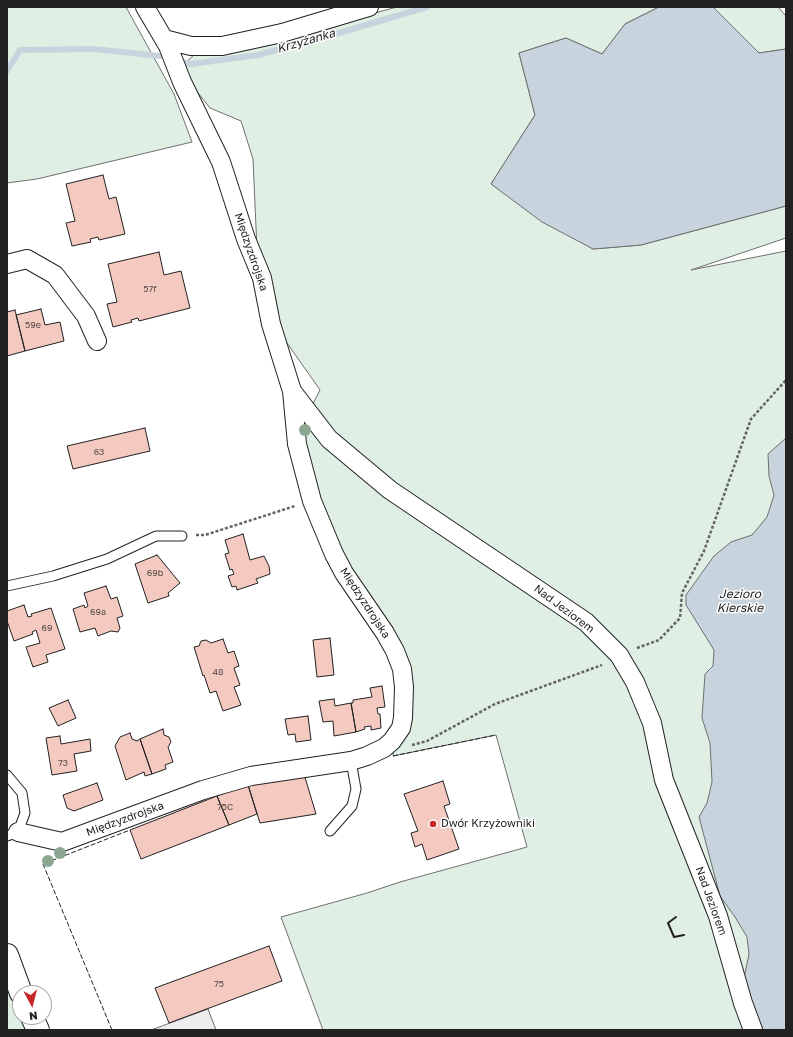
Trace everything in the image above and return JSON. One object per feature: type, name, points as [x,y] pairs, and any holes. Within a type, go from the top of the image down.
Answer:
[{"type":"street","name":"Międzyzdrojska","points":[[12,834],[62,842],[202,790],[251,776],[351,761],[367,756],[384,748],[392,741],[401,728],[404,687],[402,670],[385,633],[344,573],[323,529],[312,501],[297,444],[292,391],[271,324],[262,278],[246,239],[221,162],[182,82],[164,39],[145,7]]},
{"type":"street","points":[[164,39],[191,46],[222,46],[282,33],[369,7]]},
{"type":"street","points":[[7,264],[27,259],[55,275],[86,316],[97,341]]},
{"type":"street","name":"Nad Jeziorem","points":[[292,391],[329,439],[390,490],[586,622],[619,655],[635,682],[652,723],[664,780],[718,916],[743,1003],[753,1030]]},
{"type":"street","points":[[7,955],[18,985]]},
{"type":"lane","points":[[7,586],[53,576],[107,559],[156,536],[182,536]]},
{"type":"lane","points":[[330,831],[352,806],[356,789],[351,761]]},
{"type":"lane","points":[[7,775],[22,793],[24,813],[12,834]]},
{"type":"path","points":[[426,741],[495,704],[602,665],[619,655],[658,640],[680,618],[682,593],[704,551],[751,420],[786,380]]},
{"type":"path","points":[[182,536],[205,535],[297,506]]},
{"type":"green space","points":[[7,7],[126,7],[174,94],[192,142],[37,179],[7,183]]},
{"type":"green space","points":[[397,7],[659,7],[625,24],[602,54],[566,38],[519,53],[535,115],[491,184],[593,249],[641,245],[786,206],[786,238],[691,270],[786,251],[786,1030],[323,1030],[281,917],[527,847],[496,735],[393,756],[394,745],[409,691],[336,549],[299,431],[320,390],[280,333],[257,250],[253,159],[241,121],[210,108],[191,84],[185,63],[194,55],[271,41]]},
{"type":"green space","points":[[713,7],[778,7],[786,16],[786,49],[759,53]]},
{"type":"green space","points":[[7,983],[12,996],[12,1025],[24,1025],[26,1030],[7,1030]]},
{"type":"shaded area","points":[[208,1009],[216,1030],[151,1030]]},
{"type":"water","points":[[659,7],[713,7],[759,53],[786,49],[786,206],[641,245],[593,249],[542,222],[491,184],[535,115],[519,53],[566,38],[602,54],[625,24]]},
{"type":"water","name":"Jezioro Kierskie","points":[[786,438],[786,1030],[763,1030],[743,983],[749,954],[747,937],[720,896],[699,817],[707,803],[712,782],[710,743],[702,718],[705,674],[713,666],[714,650],[686,605],[686,595],[714,556],[731,542],[752,535],[767,517],[774,495],[769,476],[768,454]]},
{"type":"building","points":[[103,175],[109,199],[116,197],[125,234],[99,240],[98,237],[90,239],[91,242],[72,246],[66,223],[75,221],[66,184]]},
{"type":"building","points":[[159,252],[164,275],[181,271],[190,308],[139,321],[138,318],[131,320],[132,322],[113,327],[107,304],[117,302],[108,264]]},
{"type":"building","points":[[41,309],[45,325],[60,322],[64,341],[25,351],[16,315]]},
{"type":"building","points":[[15,310],[25,351],[7,356],[7,312]]},
{"type":"building","points":[[145,428],[150,451],[73,469],[67,446]]},
{"type":"building","points":[[243,534],[250,560],[264,556],[269,566],[270,574],[256,579],[258,583],[237,590],[236,586],[232,587],[228,576],[234,574],[232,569],[230,570],[225,554],[229,553],[225,540]]},
{"type":"building","points":[[157,555],[180,583],[168,593],[169,596],[148,603],[135,564]]},
{"type":"building","points":[[106,586],[111,599],[117,597],[123,616],[117,618],[120,628],[118,632],[111,631],[98,636],[95,628],[80,632],[73,609],[84,605],[85,608],[88,606],[84,593]]},
{"type":"building","points":[[24,605],[28,617],[32,616],[31,614],[51,608],[65,649],[46,655],[48,662],[33,667],[26,647],[40,643],[36,630],[32,632],[33,634],[14,641],[7,621],[7,611]]},
{"type":"building","points":[[330,638],[334,675],[317,677],[313,640]]},
{"type":"building","points":[[223,639],[228,653],[234,651],[239,666],[234,668],[240,685],[234,687],[241,705],[223,711],[216,691],[210,693],[194,647],[199,646],[201,641],[206,640],[211,643]]},
{"type":"building","points":[[382,686],[385,707],[377,708],[378,714],[380,714],[381,728],[371,730],[371,726],[364,727],[365,729],[356,732],[351,703],[353,703],[353,700],[372,697],[370,688]]},
{"type":"building","points":[[334,699],[335,706],[351,703],[356,732],[334,736],[333,721],[323,722],[319,701]]},
{"type":"building","points":[[68,700],[76,718],[58,726],[49,708]]},
{"type":"building","points":[[308,716],[311,740],[296,742],[295,734],[288,735],[285,719]]},
{"type":"building","points":[[163,729],[164,735],[169,737],[171,742],[168,747],[173,762],[165,765],[166,769],[152,774],[140,739]]},
{"type":"building","points":[[130,733],[132,739],[137,741],[140,739],[152,774],[145,776],[144,772],[126,780],[115,746],[120,737]]},
{"type":"building","points":[[60,736],[61,744],[90,739],[91,751],[74,754],[77,771],[52,775],[46,738]]},
{"type":"building","points":[[304,774],[316,814],[260,823],[248,785]]},
{"type":"building","name":"Dwór Krzyżowniki","points":[[443,781],[450,804],[444,806],[459,849],[427,860],[422,844],[415,847],[411,833],[418,831],[404,794]]},
{"type":"building","points":[[97,783],[103,800],[74,811],[67,808],[63,795]]},
{"type":"building","points":[[248,785],[257,814],[229,825],[217,796]]},
{"type":"building","points":[[217,796],[229,825],[141,859],[130,830]]},
{"type":"building","points":[[269,946],[282,981],[169,1023],[155,988]]},
{"type":"waterway","name":"Krzyżanka","points":[[183,62],[191,64],[258,55],[427,7]]},
{"type":"waterway","name":"Krzyżanka","points":[[7,71],[20,50],[94,49],[160,56]]},
{"type":"fence","points":[[393,756],[496,735]]},
{"type":"fence","points":[[112,1030],[43,864],[130,830]]},
{"type":"wall","points":[[676,917],[668,923],[674,937],[684,935]]},
{"type":"place","name":"Dwór Krzyżowniki","points":[[433,824]]}]
